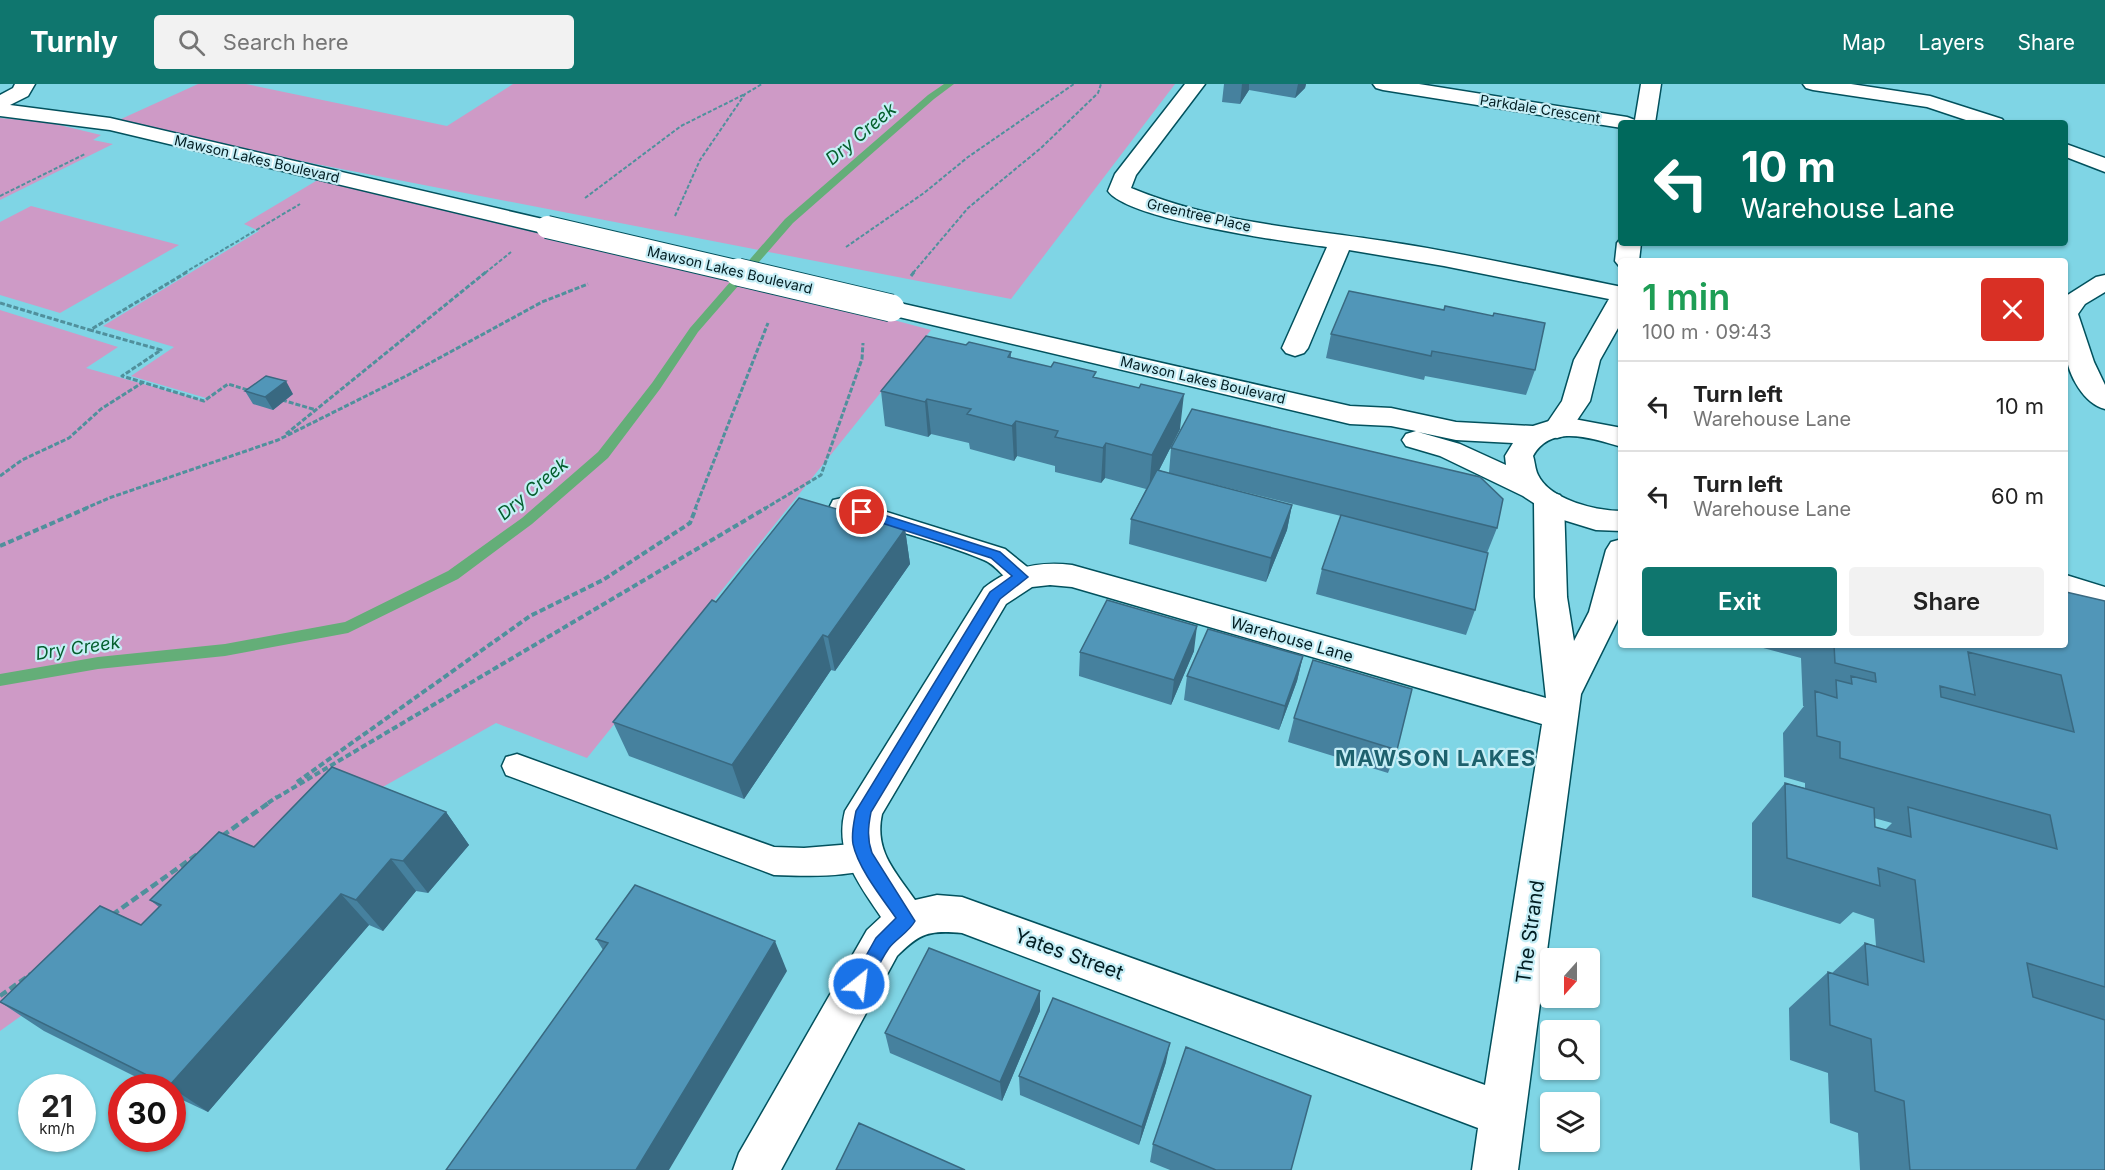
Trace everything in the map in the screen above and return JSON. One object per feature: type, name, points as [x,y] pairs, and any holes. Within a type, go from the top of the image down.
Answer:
[{"type":"street","name":"Greentree Place","points":[[1195,84],[1126,174],[1119,191],[1145,204],[1176,213],[1297,237],[1387,248],[1618,301]]},
{"type":"street","name":"Parkdale Crescent","points":[[1383,84],[1618,122]]},
{"type":"street","points":[[1646,120],[1651,84]]},
{"type":"street","points":[[1813,84],[1930,102],[1986,120]]},
{"type":"street","points":[[0,103],[9,100],[24,87]]},
{"type":"street","name":"Mawson Lakes Boulevard","points":[[24,87],[53,104],[92,115],[110,124]]},
{"type":"street","name":"Mawson Lakes Boulevard","points":[[0,110],[110,124],[1350,415],[1391,417],[1456,431],[1547,432],[1576,428],[1601,431],[1618,437]]},
{"type":"street","points":[[2068,151],[2105,166]]},
{"type":"street","points":[[1295,348],[1341,241]]},
{"type":"street","points":[[2068,311],[2076,299],[2105,282]]},
{"type":"street","points":[[1541,495],[1523,476],[1519,456],[1529,440],[1547,432],[1576,401],[1587,360],[1618,307]]},
{"type":"street","points":[[2068,319],[2099,396]]},
{"type":"street","points":[[2068,389],[2099,396]]},
{"type":"street","name":"Mawson Lakes Boulevard","points":[[1350,415],[1386,431],[1450,450],[1541,495],[1569,512],[1589,518],[1618,521]]},
{"type":"street","name":"The Strand","points":[[1495,1170],[1563,705],[1541,495]]},
{"type":"street","name":"The Strand","points":[[1563,705],[1605,612],[1618,565]]},
{"type":"street","name":"Warehouse Lane","points":[[906,921],[865,856],[860,829],[864,811],[995,596],[1008,584],[1022,577],[1051,572],[1072,576],[1563,705]]},
{"type":"street","points":[[2068,586],[2105,591]]},
{"type":"street","points":[[2068,587],[2105,599]]},
{"type":"street","name":"Yates Street","points":[[756,1170],[882,943],[906,921],[915,916],[937,912],[962,915],[1504,1115]]},
{"type":"lane","points":[[842,506],[996,555],[1022,577]]},
{"type":"lane","points":[[517,766],[774,861],[804,862],[865,856]]},
{"type":"path","points":[[278,440],[504,258],[669,133],[715,106],[745,94],[762,84]]},
{"type":"path","points":[[846,247],[924,193],[968,157],[1074,84]]},
{"type":"path","points":[[910,276],[968,208],[1041,148],[1098,93],[1101,84]]},
{"type":"path","points":[[675,216],[700,160],[745,94]]},
{"type":"path","points":[[0,196],[91,151]]},
{"type":"path","points":[[90,330],[303,202]]},
{"type":"path","points":[[0,546],[109,498],[278,440],[399,380],[542,302],[588,284]]},
{"type":"path","points":[[0,303],[161,350],[122,376],[204,401],[228,384],[261,394]]},
{"type":"path","points":[[219,839],[530,616],[603,580],[690,524],[768,323]]},
{"type":"path","points":[[276,798],[821,475],[862,359],[863,338]]},
{"type":"path","points":[[0,476],[22,460],[69,438],[101,409],[142,382]]},
{"type":"path","points":[[272,397],[316,410]]},
{"type":"path","points":[[105,921],[200,852]]},
{"type":"path","points":[[0,996],[38,968]]},
{"type":"shaded area","points":[[198,84],[246,84],[447,126],[513,84],[1175,84],[1011,299],[110,124]]},
{"type":"shaded area","points":[[0,118],[47,122],[101,135],[93,140],[113,144],[0,200]]},
{"type":"shaded area","points":[[326,175],[547,227],[931,330],[587,758],[496,723],[358,801],[263,843],[0,1031],[0,310],[118,347],[86,368],[204,401],[206,398],[131,376],[174,347],[103,326],[259,231],[244,224]]},
{"type":"shaded area","points":[[31,206],[179,245],[60,313],[0,295],[0,222]]},
{"type":"building","points":[[1349,291],[1444,310],[1445,306],[1493,316],[1494,313],[1545,323],[1535,370],[1432,351],[1431,356],[1331,334]]},
{"type":"building","points":[[926,336],[966,345],[969,342],[1011,352],[1008,357],[1051,367],[1054,362],[1096,372],[1093,377],[1139,388],[1141,384],[1184,394],[1152,455],[1106,443],[1103,448],[1055,437],[1058,431],[1016,421],[1012,426],[967,414],[971,409],[927,399],[925,402],[881,391]]},
{"type":"building","points":[[266,376],[286,381],[265,397],[245,391]]},
{"type":"building","points":[[1192,409],[1480,477],[1503,499],[1497,528],[1171,448]]},
{"type":"building","points":[[1157,470],[1292,505],[1271,558],[1131,519]]},
{"type":"building","points":[[799,498],[905,529],[828,637],[823,635],[732,765],[613,722],[712,600],[716,602]]},
{"type":"building","points":[[1341,515],[1488,553],[1475,610],[1322,569]]},
{"type":"building","points":[[2068,592],[2105,601],[2105,987],[2027,963],[2033,997],[2105,1020],[2105,1170],[1910,1170],[1904,1101],[1875,1091],[1871,1039],[1830,1025],[1828,972],[1868,985],[1865,943],[1924,962],[1915,880],[1878,868],[1880,886],[1787,858],[1785,783],[1874,808],[1875,827],[1911,837],[1908,807],[2057,849],[2050,815],[1840,758],[1840,742],[1817,736],[1815,691],[1837,698],[1836,680],[1852,684],[1851,676],[1876,682],[1875,673],[1835,663],[1834,648],[2068,648]],"holes":[[[1968,652],[2061,675],[2074,732],[1941,697],[1940,686],[1975,695]]]},
{"type":"building","points":[[1107,600],[1197,626],[1174,680],[1080,652]]},
{"type":"building","points":[[1208,629],[1303,656],[1285,706],[1187,676]]},
{"type":"building","points":[[1313,660],[1412,689],[1397,750],[1294,718]]},
{"type":"building","points":[[332,767],[446,812],[403,861],[391,859],[356,900],[341,894],[180,1074],[145,1074],[0,1002],[100,906],[141,925],[161,905],[150,900],[219,832],[254,847]]},
{"type":"building","points":[[635,885],[775,941],[636,1170],[446,1170],[608,943],[596,939]]},
{"type":"building","points":[[929,948],[1040,991],[1000,1082],[885,1033]]},
{"type":"building","points":[[1053,998],[1170,1043],[1142,1127],[1019,1076]]},
{"type":"building","points":[[1186,1047],[1311,1096],[1291,1170],[1216,1170],[1153,1144]]},
{"type":"building","points":[[859,1123],[965,1170],[836,1170]]},
{"type":"waterway","name":"Dry Creek","points":[[0,680],[98,663],[225,650],[348,627],[453,575],[527,521],[603,455],[656,386],[694,330],[789,221],[931,97],[950,84]]},
{"type":"district","name":"MAWSON LAKES","points":[[1436,758]]},
{"type":"route","points":[[859,984],[882,943],[906,921],[865,856],[860,829],[864,811],[995,596],[1008,584],[1022,577],[996,555],[862,512]]}]
